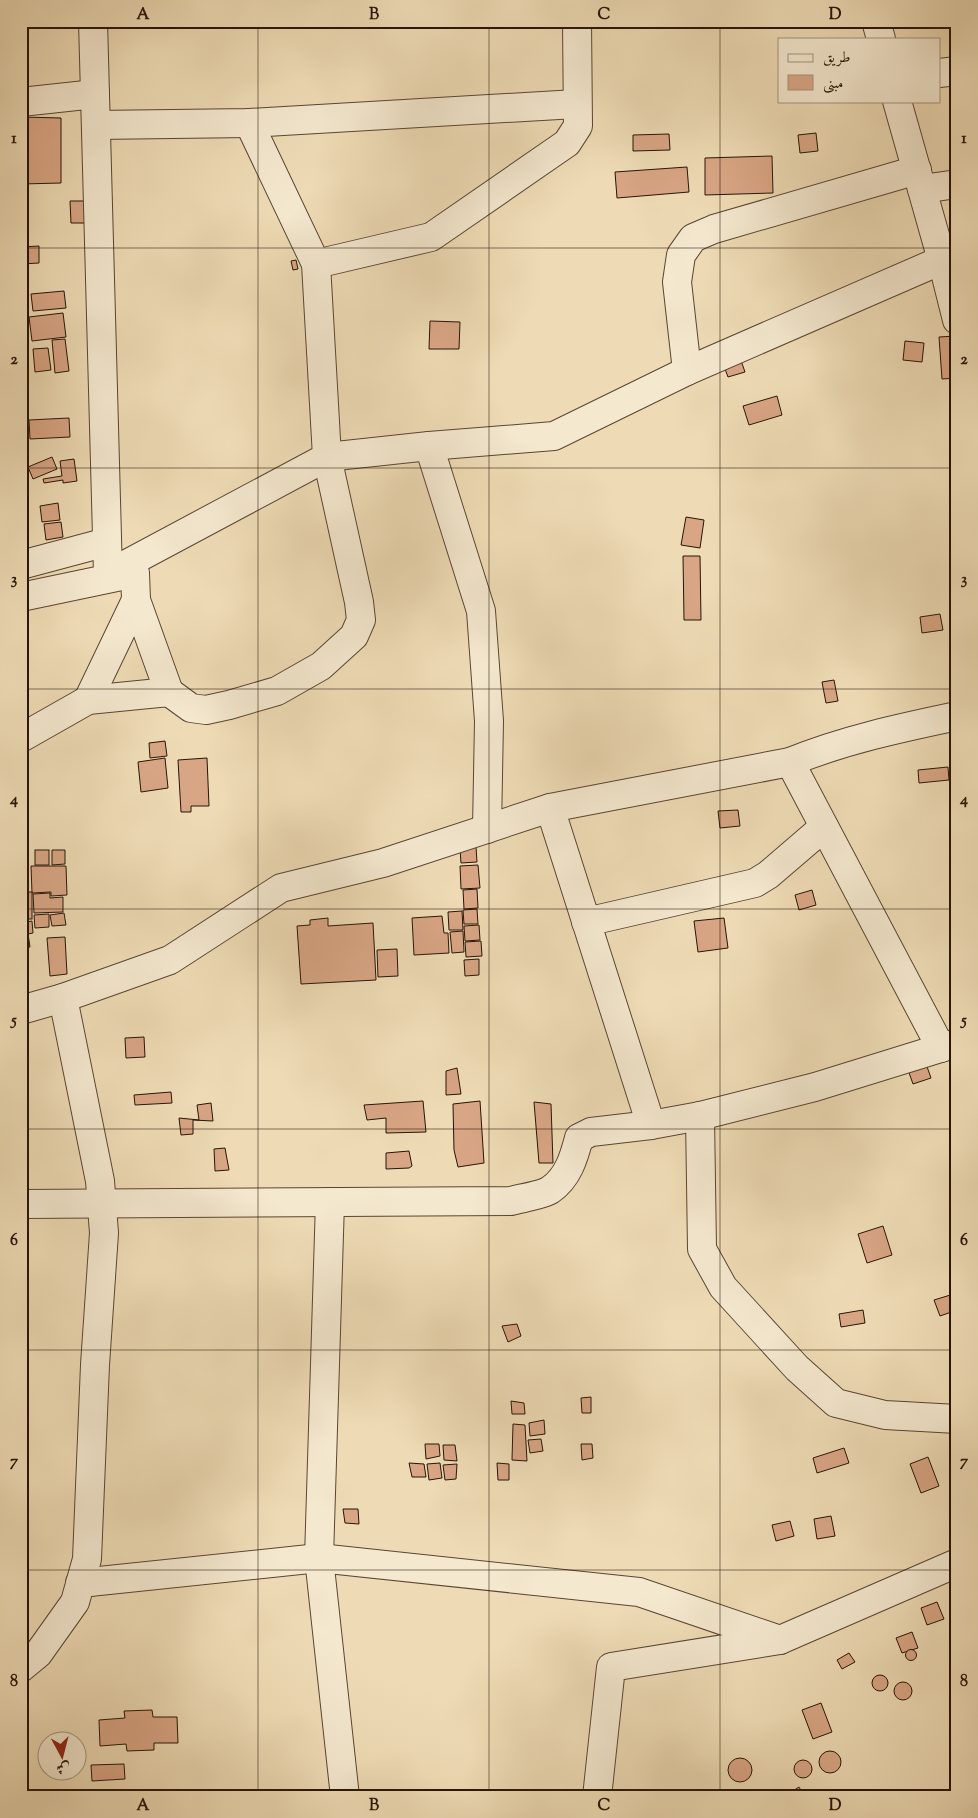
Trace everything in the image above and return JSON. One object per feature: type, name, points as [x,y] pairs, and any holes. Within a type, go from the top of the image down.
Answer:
[{"type":"street","points":[[93,21],[108,574]]},
{"type":"street","points":[[316,264],[431,237],[566,143],[578,126],[576,104],[577,21]]},
{"type":"street","points":[[876,21],[880,38]]},
{"type":"street","points":[[940,73],[957,71]]},
{"type":"street","points":[[21,102],[95,94]]},
{"type":"street","points":[[897,102],[957,320]]},
{"type":"street","points":[[96,125],[249,123],[576,104]]},
{"type":"street","points":[[135,573],[136,600],[170,692],[191,708],[206,710],[277,690],[321,666],[354,636],[361,620],[359,602],[327,457],[316,264],[249,123]]},
{"type":"street","points":[[687,371],[676,282],[681,255],[693,238],[714,229],[745,221],[919,180],[957,184]]},
{"type":"street","points":[[108,574],[327,457],[428,446],[554,436],[687,371],[942,260]]},
{"type":"street","points":[[428,446],[482,611],[488,721],[487,829]]},
{"type":"street","points":[[21,565],[107,542]]},
{"type":"street","points":[[108,574],[135,573]]},
{"type":"street","points":[[21,597],[135,573]]},
{"type":"street","points":[[88,700],[136,600]]},
{"type":"street","points":[[21,738],[88,700],[170,692]]},
{"type":"street","points":[[21,1010],[62,998],[170,960],[281,888],[383,863],[550,808],[790,762],[824,748],[885,731],[957,716]]},
{"type":"street","points":[[21,1204],[512,1201],[549,1190],[564,1176],[573,1160],[579,1138],[591,1132],[651,1125],[700,1116],[815,1087],[949,1046],[824,827],[790,762]]},
{"type":"street","points":[[550,808],[651,1125]]},
{"type":"street","points":[[586,922],[755,883],[768,875],[824,827]]},
{"type":"street","points":[[21,1668],[38,1654],[75,1602],[87,1559],[95,1366],[104,1233],[100,1181],[62,998]]},
{"type":"street","points":[[700,1116],[702,1249],[723,1287],[797,1368],[836,1403],[885,1415],[957,1419]]},
{"type":"street","points":[[330,1202],[319,1558],[345,1797]]},
{"type":"street","points":[[80,1583],[319,1558],[639,1592],[780,1640]]},
{"type":"street","points":[[597,1797],[611,1667],[780,1640],[957,1563]]},
{"type":"building","points":[[21,117],[61,118],[61,183],[21,184]]},
{"type":"building","points":[[816,133],[818,151],[800,153],[798,135]]},
{"type":"building","points":[[669,134],[670,150],[633,151],[633,135]]},
{"type":"building","points":[[772,156],[773,193],[705,195],[705,158]]},
{"type":"building","points":[[687,167],[689,192],[617,198],[615,172]]},
{"type":"building","points":[[70,201],[92,201],[92,223],[71,223]]},
{"type":"building","points":[[39,246],[39,263],[21,264],[21,247]]},
{"type":"building","points":[[296,260],[298,269],[293,270],[291,261]]},
{"type":"building","points":[[64,291],[66,308],[33,311],[31,294]]},
{"type":"building","points":[[63,313],[66,337],[32,341],[29,317]]},
{"type":"building","points":[[430,321],[460,322],[459,349],[429,349]]},
{"type":"building","points":[[957,336],[957,378],[942,379],[939,337]]},
{"type":"building","points":[[65,339],[69,371],[55,373],[52,340]]},
{"type":"building","points":[[905,341],[924,343],[922,362],[903,360]]},
{"type":"building","points":[[48,348],[51,370],[35,372],[33,349]]},
{"type":"building","points":[[739,355],[745,372],[728,377],[722,361]]},
{"type":"building","points":[[777,396],[782,415],[749,425],[743,406]]},
{"type":"building","points":[[69,418],[70,437],[30,439],[29,420]]},
{"type":"building","points":[[52,457],[57,469],[33,479],[28,467]]},
{"type":"building","points":[[74,459],[77,481],[63,483],[63,480],[44,483],[43,479],[62,476],[60,461]]},
{"type":"building","points":[[21,477],[26,503],[21,504]]},
{"type":"building","points":[[58,503],[60,520],[42,522],[40,506]]},
{"type":"building","points":[[686,517],[704,520],[700,548],[681,545]]},
{"type":"building","points":[[61,522],[63,537],[46,540],[44,524]]},
{"type":"building","points":[[683,556],[700,556],[701,620],[684,620]]},
{"type":"building","points":[[940,614],[943,630],[922,633],[920,617]]},
{"type":"building","points":[[834,680],[838,701],[826,703],[822,682]]},
{"type":"building","points":[[165,741],[167,756],[150,758],[149,743]]},
{"type":"building","points":[[165,758],[168,788],[141,792],[138,762]]},
{"type":"building","points":[[207,758],[209,806],[191,806],[191,812],[181,812],[178,760]]},
{"type":"building","points":[[948,767],[949,780],[919,783],[918,770]]},
{"type":"building","points":[[738,810],[740,826],[720,828],[718,811]]},
{"type":"building","points":[[476,847],[477,862],[461,863],[460,849]]},
{"type":"building","points":[[35,850],[49,850],[49,865],[35,865]]},
{"type":"building","points":[[52,850],[65,850],[65,864],[52,865]]},
{"type":"building","points":[[478,865],[480,888],[461,889],[460,866]]},
{"type":"building","points":[[31,866],[66,866],[67,895],[51,896],[51,892],[32,893]]},
{"type":"building","points":[[477,889],[478,908],[464,909],[463,890]]},
{"type":"building","points":[[812,890],[816,905],[799,910],[795,895]]},
{"type":"building","points":[[21,892],[32,892],[32,919],[21,919]]},
{"type":"building","points":[[50,893],[50,898],[63,897],[63,912],[34,913],[33,894]]},
{"type":"building","points":[[477,909],[478,924],[464,924],[463,910]]},
{"type":"building","points":[[462,911],[463,930],[449,930],[448,912]]},
{"type":"building","points":[[64,913],[66,925],[52,926],[50,915]]},
{"type":"building","points":[[49,914],[49,927],[35,928],[34,915]]},
{"type":"building","points":[[442,916],[444,933],[448,933],[449,953],[414,955],[412,918]]},
{"type":"building","points":[[328,918],[328,926],[373,923],[376,980],[301,984],[297,926],[310,925],[310,920]]},
{"type":"building","points":[[724,918],[728,948],[698,952],[694,921]]},
{"type":"building","points":[[32,921],[33,933],[28,934],[30,947],[21,949],[21,923]]},
{"type":"building","points":[[479,925],[480,940],[465,941],[464,926]]},
{"type":"building","points":[[463,931],[464,952],[452,953],[450,932]]},
{"type":"building","points":[[65,937],[67,974],[50,976],[47,938]]},
{"type":"building","points":[[481,941],[482,956],[466,957],[465,942]]},
{"type":"building","points":[[397,949],[398,976],[378,977],[377,950]]},
{"type":"building","points":[[479,959],[479,975],[465,976],[464,960]]},
{"type":"building","points":[[144,1037],[145,1057],[126,1058],[125,1038]]},
{"type":"building","points":[[925,1061],[931,1078],[913,1084],[907,1067]]},
{"type":"building","points":[[457,1068],[461,1094],[446,1095],[446,1071]]},
{"type":"building","points":[[171,1092],[172,1103],[135,1105],[134,1095]]},
{"type":"building","points":[[423,1101],[426,1132],[386,1133],[386,1118],[367,1120],[364,1105]]},
{"type":"building","points":[[480,1101],[484,1163],[458,1167],[454,1150],[453,1104]]},
{"type":"building","points":[[534,1102],[551,1104],[553,1163],[539,1163]]},
{"type":"building","points":[[211,1103],[213,1121],[193,1120],[193,1134],[181,1135],[179,1118],[199,1120],[197,1105]]},
{"type":"building","points":[[23,1104],[27,1130],[21,1131],[21,1105]]},
{"type":"building","points":[[225,1148],[229,1170],[215,1171],[214,1149]]},
{"type":"building","points":[[409,1151],[412,1166],[409,1168],[386,1169],[386,1153]]},
{"type":"building","points":[[883,1226],[892,1255],[867,1263],[858,1234]]},
{"type":"building","points":[[957,1293],[957,1310],[940,1316],[934,1300]]},
{"type":"building","points":[[863,1310],[865,1323],[841,1327],[839,1314]]},
{"type":"building","points":[[517,1324],[521,1336],[508,1342],[502,1326]]},
{"type":"building","points":[[591,1397],[591,1413],[582,1413],[581,1398]]},
{"type":"building","points":[[511,1401],[524,1403],[525,1414],[512,1414]]},
{"type":"building","points":[[544,1420],[545,1434],[530,1436],[529,1423]]},
{"type":"building","points":[[513,1424],[525,1425],[527,1461],[512,1460]]},
{"type":"building","points":[[541,1439],[543,1451],[530,1453],[528,1440]]},
{"type":"building","points":[[425,1444],[439,1444],[440,1456],[426,1459]]},
{"type":"building","points":[[581,1444],[592,1444],[593,1458],[582,1460]]},
{"type":"building","points":[[443,1445],[455,1445],[457,1461],[444,1460]]},
{"type":"building","points":[[844,1448],[849,1463],[817,1473],[813,1458]]},
{"type":"building","points":[[928,1457],[939,1486],[921,1493],[910,1464]]},
{"type":"building","points":[[409,1463],[424,1464],[426,1477],[412,1477]]},
{"type":"building","points":[[440,1463],[442,1478],[429,1480],[427,1464]]},
{"type":"building","points":[[497,1463],[509,1464],[509,1480],[498,1480]]},
{"type":"building","points":[[457,1464],[456,1479],[445,1480],[443,1465]]},
{"type":"building","points":[[343,1509],[358,1509],[359,1524],[345,1523]]},
{"type":"building","points":[[831,1516],[835,1536],[817,1539],[814,1519]]},
{"type":"building","points":[[790,1521],[794,1536],[776,1541],[772,1525]]},
{"type":"building","points":[[937,1602],[944,1619],[927,1625],[921,1608]]},
{"type":"building","points":[[912,1632],[918,1648],[902,1653],[896,1638]]},
{"type":"building","points":[[909,1650],[913,1650],[916,1655],[915,1659],[909,1660],[906,1657],[906,1653]]},
{"type":"building","points":[[849,1653],[855,1662],[842,1669],[837,1660]]},
{"type":"building","points":[[880,1675],[886,1677],[888,1683],[886,1689],[880,1691],[874,1689],[872,1683],[874,1677]]},
{"type":"building","points":[[903,1682],[909,1685],[912,1691],[909,1697],[903,1700],[897,1697],[894,1691],[897,1685]]},
{"type":"building","points":[[821,1703],[832,1732],[813,1739],[802,1710]]},
{"type":"building","points":[[152,1710],[153,1717],[177,1717],[178,1743],[154,1743],[154,1750],[127,1751],[126,1744],[100,1746],[99,1720],[125,1718],[124,1711]]},
{"type":"building","points":[[826,1751],[834,1751],[841,1758],[841,1766],[834,1773],[826,1773],[819,1766],[819,1758]]},
{"type":"building","points":[[740,1758],[749,1761],[752,1770],[749,1779],[740,1782],[731,1779],[728,1770],[731,1761]]},
{"type":"building","points":[[803,1760],[811,1765],[812,1769],[807,1777],[803,1778],[795,1773],[794,1769],[799,1761]]},
{"type":"building","points":[[124,1764],[125,1779],[92,1781],[91,1765]]},
{"type":"building","points":[[799,1787],[805,1797],[785,1796]]}]
